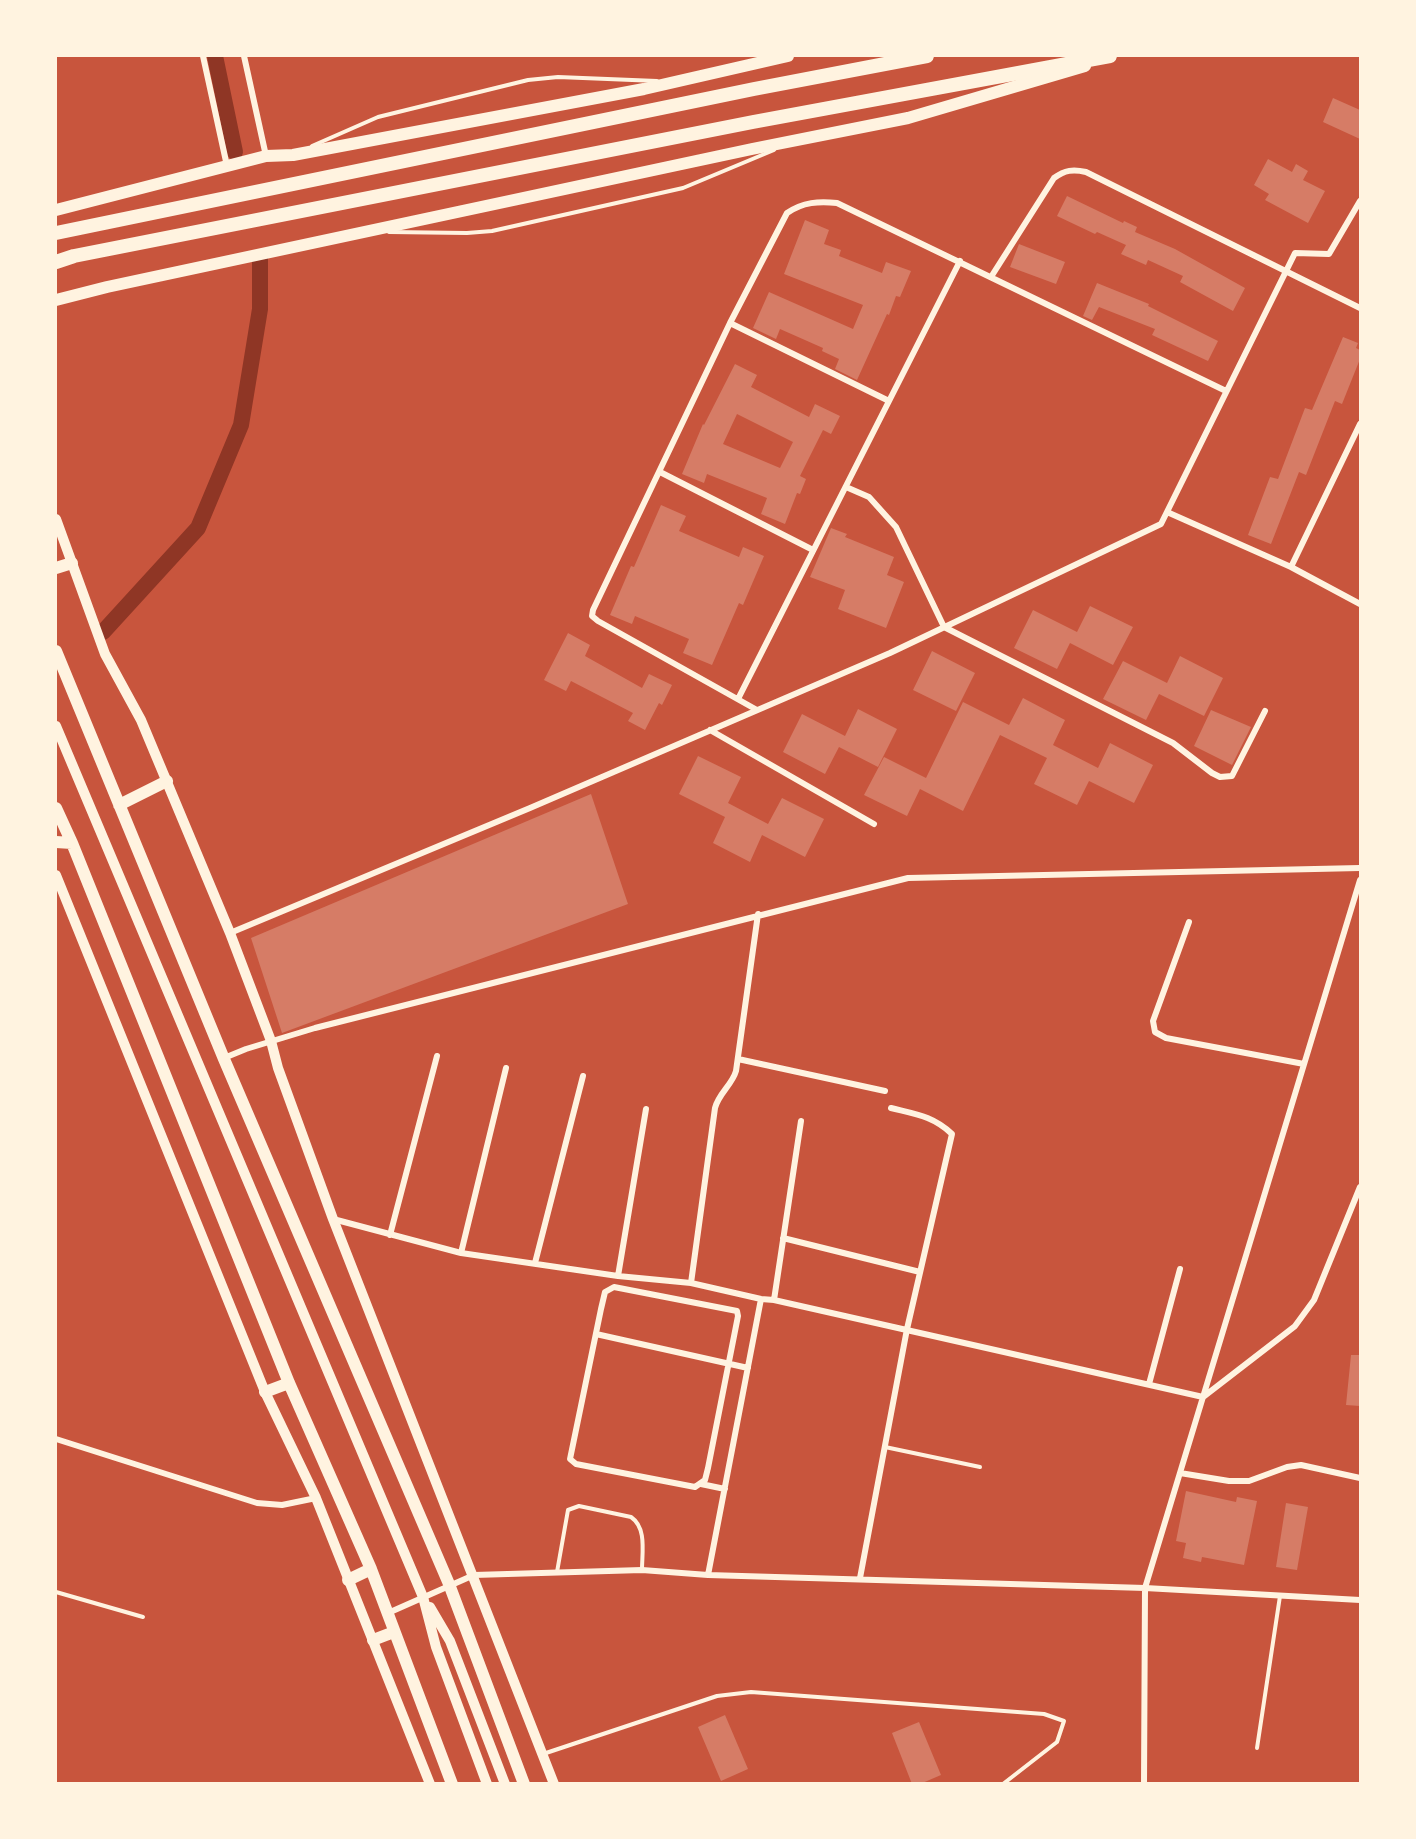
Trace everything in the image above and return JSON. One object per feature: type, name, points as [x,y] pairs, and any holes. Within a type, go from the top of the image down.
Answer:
[{"type":"highway","points":[[56,233],[754,89],[927,56]]},
{"type":"highway","points":[[56,262],[85,254],[753,122],[1110,56]]},
{"type":"main road","points":[[56,210],[266,156],[293,155],[675,81],[788,56]]},
{"type":"main road","points":[[56,300],[107,287],[908,118],[1121,56]]},
{"type":"main road","points":[[56,568],[72,563]]},
{"type":"main road","points":[[56,651],[224,1059],[449,1584],[524,1784]]},
{"type":"main road","points":[[119,805],[167,782]]},
{"type":"main road","points":[[56,808],[289,1383],[371,1569],[452,1784]]},
{"type":"main road","points":[[56,842],[72,843]]},
{"type":"main road","points":[[265,1392],[289,1383]]},
{"type":"main road","points":[[348,1580],[371,1569]]},
{"type":"main road","points":[[373,1640],[394,1632]]},
{"type":"street","points":[[203,56],[227,166]]},
{"type":"street","points":[[244,56],[266,156]]},
{"type":"street","points":[[991,277],[1054,178],[1068,170],[1076,170],[1086,172],[1360,308]]},
{"type":"street","points":[[230,933],[519,813],[890,653],[1161,524],[1295,253],[1329,254],[1360,201]]},
{"type":"street","points":[[757,710],[592,616],[730,323],[787,213],[798,205],[837,203],[1226,391]]},
{"type":"street","points":[[738,699],[960,261]]},
{"type":"street","points":[[730,323],[890,401]]},
{"type":"street","points":[[1291,567],[1360,424]]},
{"type":"street","points":[[660,472],[813,550]]},
{"type":"street","points":[[846,487],[869,497],[896,527],[944,627],[1173,743],[1212,774],[1220,777],[1232,776],[1265,711]]},
{"type":"street","points":[[1167,512],[1291,567],[1360,604]]},
{"type":"street","points":[[56,519],[105,654],[141,720],[230,933],[271,1041],[278,1068],[333,1219],[554,1784]]},
{"type":"street","points":[[56,715],[57,727],[423,1597],[436,1647],[487,1784]]},
{"type":"street","points":[[710,730],[874,824]]},
{"type":"street","points":[[224,1059],[271,1041],[758,914],[908,878],[1360,868]]},
{"type":"street","points":[[56,875],[265,1392],[316,1498],[430,1784]]},
{"type":"street","points":[[1144,1784],[1145,1588],[1360,880]]},
{"type":"street","points":[[691,1283],[715,1108],[718,1098],[733,1081],[738,1059],[758,914]]},
{"type":"street","points":[[1190,922],[1153,1021],[1155,1032],[1166,1038],[1304,1064]]},
{"type":"street","points":[[390,1235],[437,1056]]},
{"type":"street","points":[[738,1059],[885,1091]]},
{"type":"street","points":[[461,1253],[506,1068]]},
{"type":"street","points":[[535,1263],[583,1076]]},
{"type":"street","points":[[860,1578],[907,1329],[952,1134],[940,1123],[929,1118],[891,1108]]},
{"type":"street","points":[[618,1276],[646,1109]]},
{"type":"street","points":[[774,1300],[801,1121]]},
{"type":"street","points":[[1203,1397],[1295,1326],[1314,1300],[1360,1187]]},
{"type":"street","points":[[333,1219],[461,1253],[618,1276],[691,1283],[907,1329],[1203,1397]]},
{"type":"street","points":[[783,1239],[920,1272]]},
{"type":"street","points":[[1149,1384],[1180,1269]]},
{"type":"street","points":[[614,1287],[737,1311],[729,1364],[705,1480],[701,1484],[695,1487],[688,1486],[573,1462],[570,1454],[605,1292],[614,1287]]},
{"type":"street","points":[[708,1575],[761,1299]]},
{"type":"street","points":[[596,1334],[748,1368]]},
{"type":"street","points":[[56,1439],[257,1503],[282,1505],[316,1498]]},
{"type":"street","points":[[1180,1473],[1229,1481],[1249,1481],[1287,1467],[1301,1465],[1360,1478]]},
{"type":"street","points":[[701,1484],[725,1489]]},
{"type":"street","points":[[388,1613],[449,1584],[474,1575],[642,1570],[708,1575],[1145,1588],[1360,1600]]},
{"type":"street","points":[[423,1597],[450,1641],[505,1784]]},
{"type":"lane","points":[[293,155],[378,117],[528,80],[558,77],[675,81]]},
{"type":"lane","points":[[368,232],[492,231],[683,188],[796,141]]},
{"type":"lane","points":[[885,1446],[981,1467]]},
{"type":"lane","points":[[557,1572],[568,1509],[579,1506],[631,1517],[638,1521],[641,1528],[642,1570]]},
{"type":"lane","points":[[56,1592],[143,1617]]},
{"type":"lane","points":[[1257,1748],[1280,1596]]},
{"type":"lane","points":[[543,1754],[717,1696],[751,1692],[1044,1714],[1064,1721],[1058,1742],[1002,1784]]},
{"type":"building","points":[[1333,98],[1360,110],[1360,139],[1323,122]]},
{"type":"building","points":[[1268,159],[1292,172],[1296,164],[1308,171],[1303,180],[1325,191],[1308,223],[1265,200],[1269,194],[1254,185]]},
{"type":"building","points":[[1067,196],[1123,223],[1124,221],[1137,227],[1135,232],[1175,249],[1245,288],[1233,311],[1180,282],[1183,276],[1148,260],[1146,265],[1121,254],[1126,245],[1097,232],[1095,234],[1057,216]]},
{"type":"building","points":[[805,220],[829,230],[824,244],[841,250],[839,256],[882,273],[886,262],[911,271],[900,297],[896,296],[889,315],[887,314],[857,380],[835,369],[839,359],[822,351],[823,348],[780,329],[776,339],[753,328],[769,292],[853,329],[863,305],[784,274]]},
{"type":"building","points":[[1019,244],[1065,262],[1056,284],[1010,267]]},
{"type":"building","points":[[1097,283],[1149,304],[1148,306],[1218,341],[1208,361],[1152,335],[1155,329],[1099,307],[1092,320],[1083,316]]},
{"type":"building","points":[[1343,337],[1358,343],[1356,348],[1360,350],[1360,359],[1342,404],[1335,401],[1306,475],[1299,472],[1271,544],[1248,535],[1270,477],[1278,479],[1305,408],[1312,410]]},
{"type":"building","points":[[735,364],[757,375],[751,387],[809,417],[815,404],[840,416],[831,434],[823,430],[800,476],[806,479],[800,494],[797,493],[785,524],[761,514],[767,498],[707,474],[704,483],[682,474]],"holes":[[[737,414],[793,442],[780,468],[723,444]]]},
{"type":"building","points":[[661,505],[686,516],[679,531],[739,557],[743,547],[764,556],[743,605],[739,603],[712,665],[683,653],[689,639],[635,616],[632,624],[610,615]]},
{"type":"building","points":[[831,528],[847,534],[845,537],[894,557],[887,575],[904,582],[886,628],[838,609],[845,590],[810,577]]},
{"type":"building","points":[[1090,606],[1133,627],[1113,665],[1070,643],[1057,669],[1014,648],[1033,610],[1077,632]]},
{"type":"building","points":[[568,633],[590,645],[585,656],[642,688],[649,674],[672,685],[662,705],[659,703],[645,730],[628,721],[633,713],[571,681],[566,691],[544,680]]},
{"type":"building","points":[[932,651],[975,673],[956,711],[913,690]]},
{"type":"building","points":[[1180,656],[1223,678],[1204,716],[1159,694],[1146,720],[1103,699],[1123,661],[1167,683]]},
{"type":"building","points":[[1023,698],[1065,720],[1053,745],[1098,768],[1110,743],[1153,765],[1134,803],[1089,781],[1077,805],[1034,784],[1047,758],[1000,735],[963,811],[920,789],[907,816],[864,795],[884,757],[926,778],[963,702],[1009,725]]},
{"type":"building","points":[[858,709],[897,729],[878,767],[839,747],[825,774],[783,752],[802,714],[845,736]]},
{"type":"building","points":[[1211,710],[1251,727],[1232,765],[1194,746]]},
{"type":"building","points":[[698,756],[741,777],[728,803],[768,824],[782,798],[824,819],[805,857],[762,835],[750,862],[713,843],[725,817],[679,794]]},
{"type":"building","points":[[591,794],[628,904],[282,1033],[251,938]]},
{"type":"building","points":[[1351,1355],[1360,1355],[1360,1406],[1346,1405]]},
{"type":"building","points":[[1186,1491],[1236,1502],[1237,1497],[1257,1501],[1244,1565],[1202,1557],[1201,1562],[1183,1558],[1186,1543],[1176,1541]]},
{"type":"building","points":[[1286,1503],[1308,1507],[1297,1570],[1276,1567]]},
{"type":"building","points":[[725,1715],[748,1769],[721,1781],[698,1727]]},
{"type":"building","points":[[919,1722],[941,1775],[920,1784],[912,1784],[892,1733]]},
{"type":"waterway","points":[[215,56],[235,152]]},
{"type":"waterway","points":[[103,632],[198,528],[241,425],[260,309],[260,258]]}]
